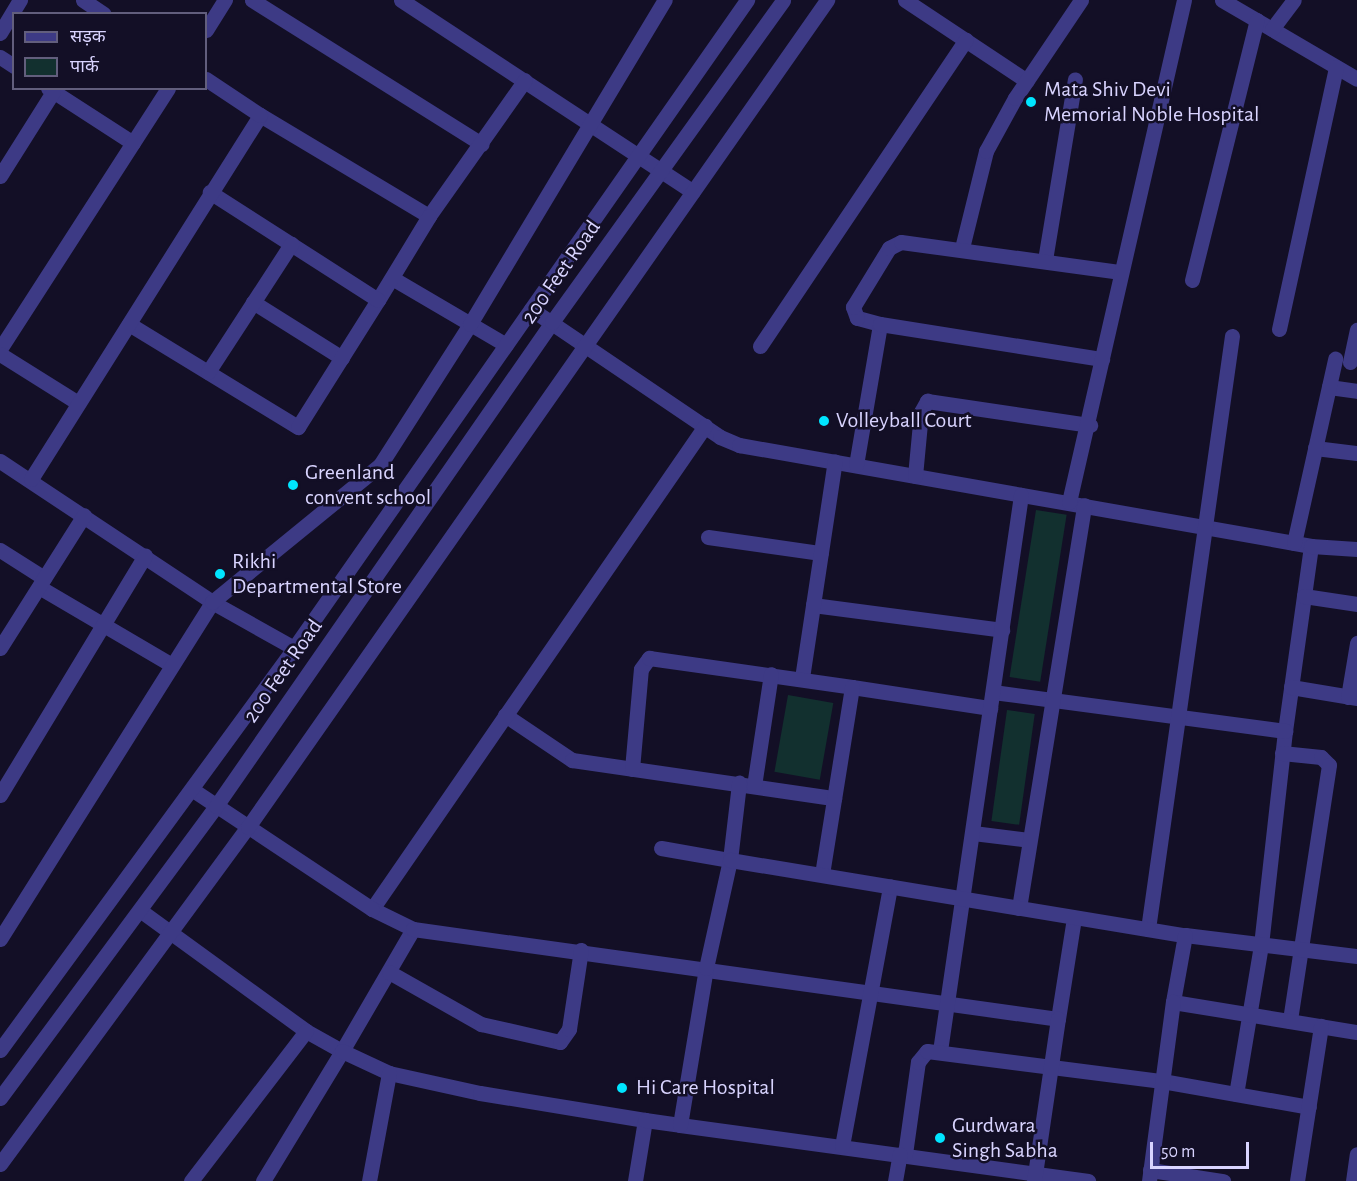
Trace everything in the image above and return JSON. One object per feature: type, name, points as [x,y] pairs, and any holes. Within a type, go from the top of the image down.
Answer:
[{"type":"street","points":[[83,0],[101,12]]},
{"type":"street","points":[[207,28],[225,0]]},
{"type":"street","points":[[252,0],[482,144]]},
{"type":"street","points":[[401,0],[662,169],[693,192]]},
{"type":"street","points":[[0,939],[212,602],[380,465],[470,324],[665,0]]},
{"type":"street","points":[[0,1050],[193,790],[747,0]]},
{"type":"street","name":"200 Feet Road","points":[[0,1098],[141,911],[216,806],[552,322],[783,0]]},
{"type":"street","points":[[0,1164],[249,827],[827,0]]},
{"type":"street","points":[[905,0],[1027,81]]},
{"type":"street","points":[[962,248],[986,151],[1027,81],[1082,0]]},
{"type":"street","points":[[1019,908],[1076,504],[1090,425],[1119,272],[1184,0]]},
{"type":"street","points":[[1222,0],[1356,77]]},
{"type":"street","points":[[1272,29],[1294,0]]},
{"type":"street","points":[[0,33],[12,13]]},
{"type":"street","points":[[1192,280],[1257,20]]},
{"type":"street","points":[[760,346],[966,40]]},
{"type":"street","points":[[1278,329],[1336,67]]},
{"type":"street","points":[[1045,260],[1075,79]]},
{"type":"street","points":[[207,80],[260,115],[429,216]]},
{"type":"street","points":[[129,324],[298,427],[429,216],[525,80]]},
{"type":"street","points":[[0,176],[51,90],[133,143]]},
{"type":"street","points":[[78,404],[0,352],[167,90]]},
{"type":"street","points":[[31,479],[260,115]]},
{"type":"street","points":[[210,192],[378,300]]},
{"type":"street","points":[[1102,360],[880,324],[857,318],[853,307],[889,248],[901,242],[962,248],[1119,272]]},
{"type":"street","points":[[208,372],[291,244]]},
{"type":"street","points":[[392,279],[506,345]]},
{"type":"street","points":[[253,302],[342,358]]},
{"type":"street","points":[[531,309],[705,426],[739,445],[1311,546],[1357,549]]},
{"type":"street","points":[[856,465],[880,324]]},
{"type":"street","points":[[1294,543],[1329,387],[1357,330]]},
{"type":"street","points":[[1149,929],[1203,527],[1232,336]]},
{"type":"street","points":[[1329,387],[1357,391]]},
{"type":"street","points":[[915,476],[921,412],[927,401],[1090,425]]},
{"type":"street","points":[[372,909],[705,426]]},
{"type":"street","points":[[1315,448],[1357,453]]},
{"type":"street","points":[[0,461],[31,479],[212,602],[294,648]]},
{"type":"street","points":[[802,678],[835,461]]},
{"type":"street","points":[[940,1051],[949,1005],[1021,495]]},
{"type":"street","points":[[2,642],[84,515]]},
{"type":"street","points":[[708,537],[821,553]]},
{"type":"street","points":[[1236,1094],[1261,945],[1282,753],[1311,546]]},
{"type":"street","points":[[0,550],[103,626],[172,665]]},
{"type":"street","points":[[0,795],[145,556]]},
{"type":"street","points":[[1304,596],[1357,604]]},
{"type":"street","points":[[813,605],[1002,630]]},
{"type":"street","points":[[1291,687],[1352,698],[1357,643]]},
{"type":"street","points":[[632,769],[643,662],[657,657],[990,708]]},
{"type":"street","points":[[680,1125],[706,968],[771,674]]},
{"type":"street","points":[[822,874],[852,687]]},
{"type":"street","points":[[993,692],[1285,731]]},
{"type":"street","points":[[506,715],[563,756],[632,769],[834,798]]},
{"type":"street","points":[[1282,753],[1321,757],[1329,765],[1290,1021]]},
{"type":"street","points":[[193,790],[372,909],[413,929],[580,950],[1058,1019]]},
{"type":"street","points":[[973,833],[1029,840]]},
{"type":"street","points":[[661,848],[1074,918],[1185,935],[1357,956]]},
{"type":"street","points":[[842,1146],[890,886]]},
{"type":"street","points":[[141,911],[306,1031],[389,1073],[480,1093],[645,1120],[902,1154],[1035,1176],[1088,1181]]},
{"type":"street","points":[[1035,1176],[1074,918]]},
{"type":"street","points":[[263,1181],[413,929]]},
{"type":"street","points":[[1185,935],[1173,1002],[1150,1176],[1223,1181]]},
{"type":"street","points":[[388,972],[481,1024],[560,1042],[569,1029],[580,950]]},
{"type":"street","points":[[1173,1002],[1357,1032]]},
{"type":"street","points":[[1297,1181],[1321,1026]]},
{"type":"street","points":[[191,1181],[306,1031]]},
{"type":"street","points":[[895,1181],[918,1062],[927,1051],[1162,1081],[1309,1107]]},
{"type":"street","points":[[369,1181],[389,1073]]},
{"type":"street","points":[[635,1181],[645,1120]]},
{"type":"street","points":[[1353,1181],[1357,1154]]},
{"type":"green space","points":[[1036,510],[1067,515],[1040,682],[1010,677]]},
{"type":"green space","points":[[788,695],[833,703],[820,780],[774,772]]},
{"type":"green space","points":[[1007,710],[1035,714],[1019,825],[991,821]]},
{"type":"place","name":"Mata Shiv Devi Memorial Noble Hospital","points":[[1031,102]]},
{"type":"place","name":"Volleyball Court","points":[[824,421]]},
{"type":"place","name":"Greenland convent school","points":[[293,485]]},
{"type":"place","name":"Rikhi Departmental Store","points":[[220,574]]},
{"type":"place","name":"Hi Care Hospital","points":[[622,1088]]},
{"type":"place","name":"Gurdwara Singh Sabha","points":[[940,1138]]}]
